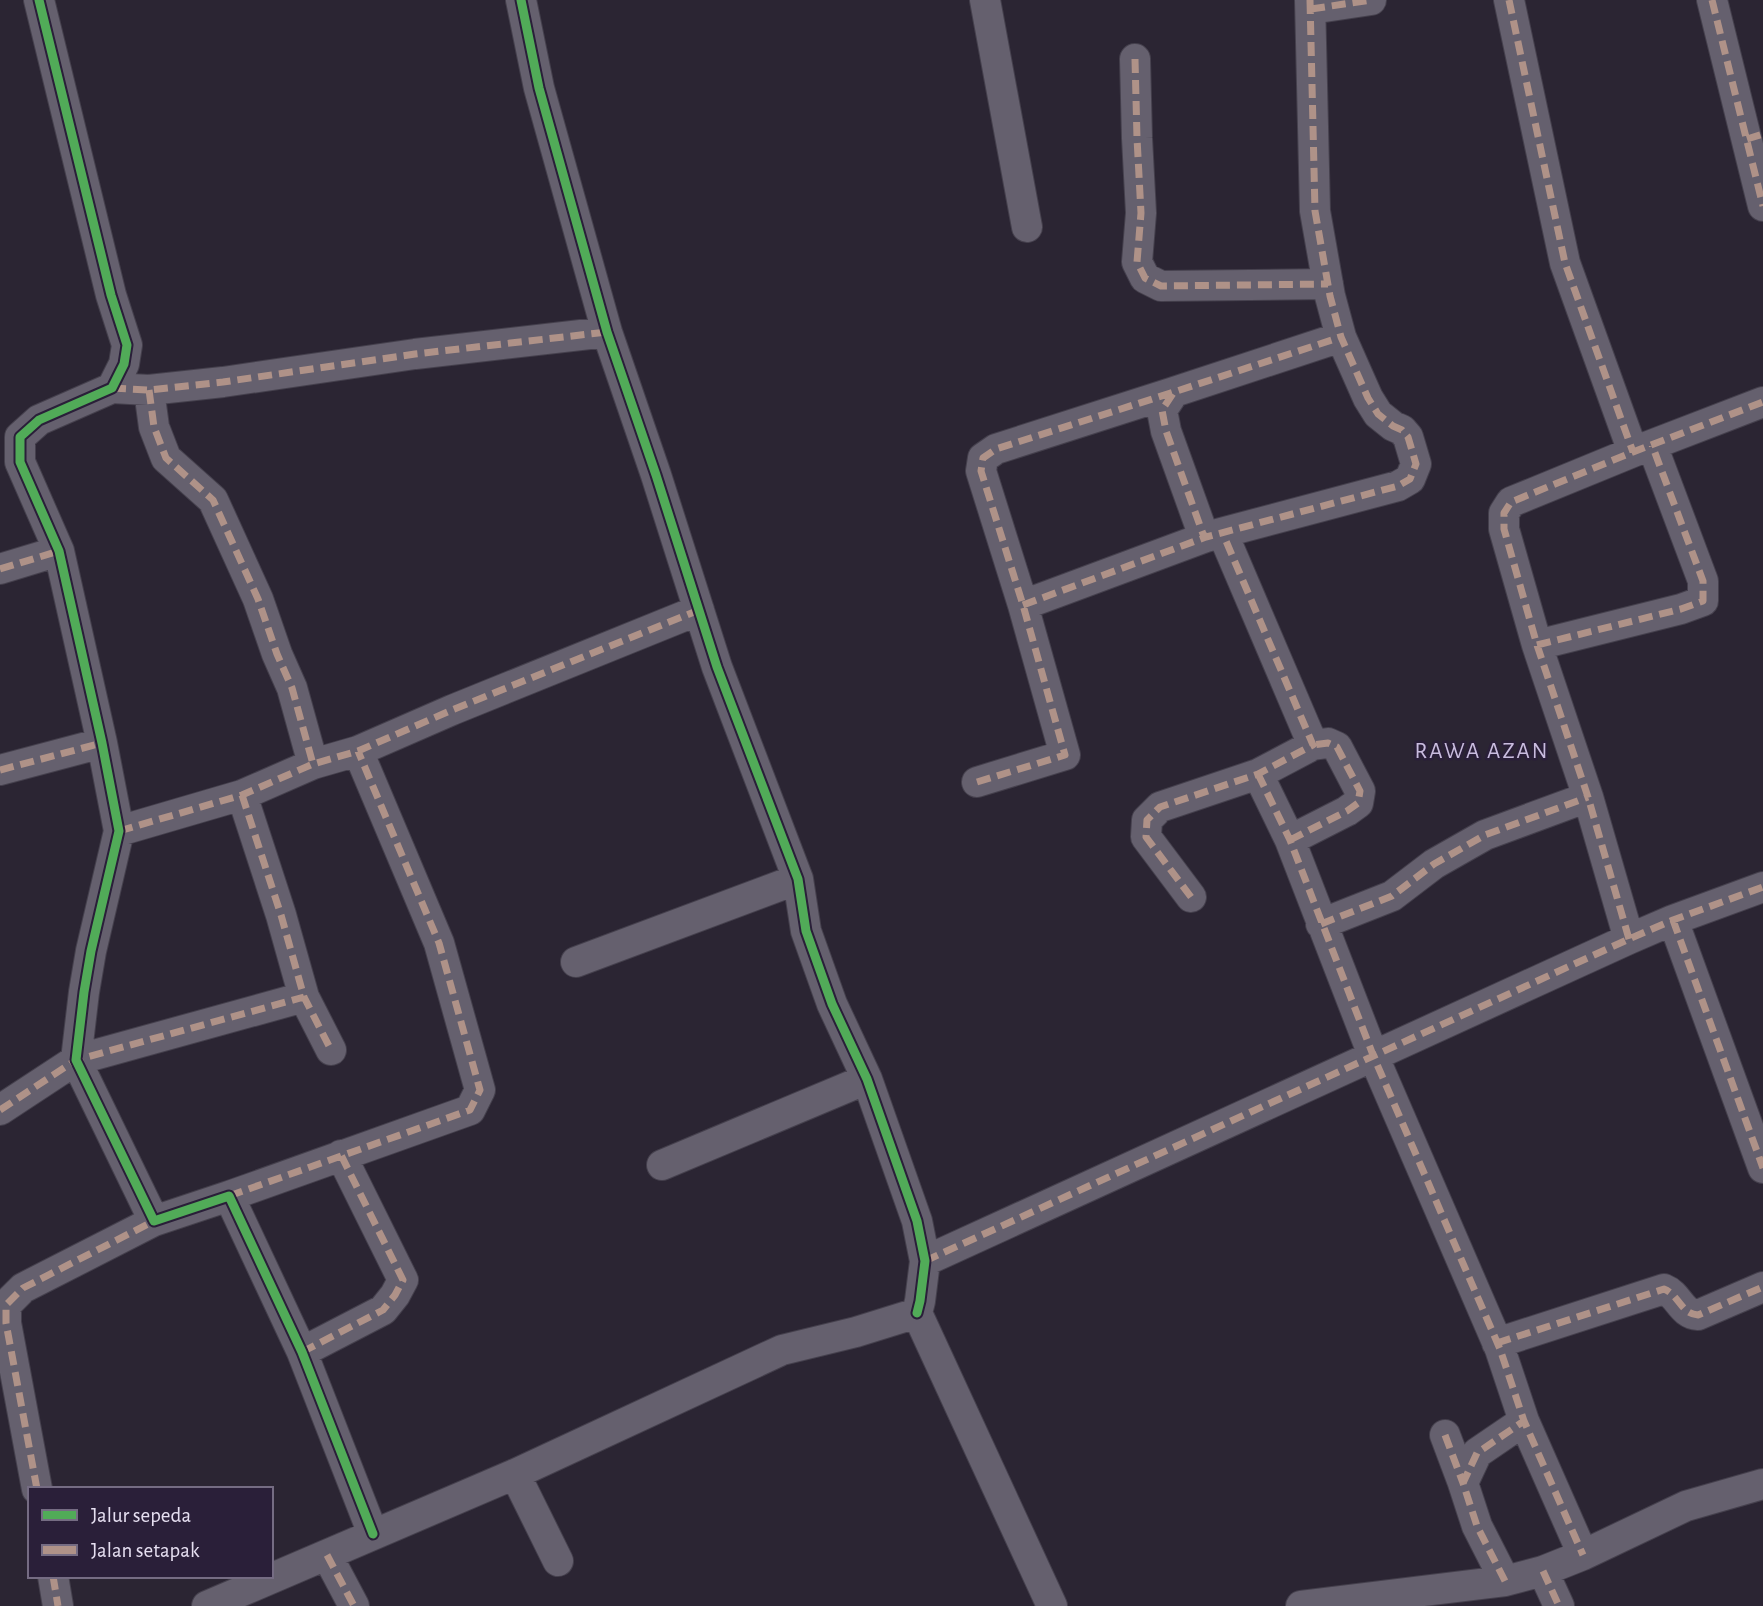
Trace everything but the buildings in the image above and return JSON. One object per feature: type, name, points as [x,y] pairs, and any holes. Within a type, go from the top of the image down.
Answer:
[{"type":"street","points":[[39,0],[111,295],[127,345],[124,364],[112,388]]},
{"type":"street","points":[[521,0],[539,88],[607,332],[717,667],[798,879],[806,931],[832,1004],[867,1079],[917,1220],[925,1261],[917,1313],[1052,1606]]},
{"type":"street","points":[[985,0],[1027,227]]},
{"type":"street","points":[[1023,606],[1215,536],[1398,486],[1410,479],[1416,464],[1408,437],[1378,414],[1341,337],[1315,211],[1310,5],[1371,0]]},
{"type":"street","points":[[1509,0],[1565,263],[1642,448],[1703,581],[1703,601],[1537,645]]},
{"type":"street","points":[[1712,0],[1755,137],[1763,206]]},
{"type":"street","points":[[1135,59],[1141,213],[1137,262],[1145,278],[1161,286],[1328,284]]},
{"type":"street","points":[[154,1221],[76,1060],[91,951],[119,831],[59,551],[20,462],[20,437],[39,420],[112,388],[149,390],[223,382],[415,354],[607,332]]},
{"type":"street","points":[[977,782],[1065,755],[981,471],[983,458],[996,449],[1341,337]]},
{"type":"street","points":[[149,390],[153,427],[166,458],[212,500],[258,599],[292,688],[313,764]]},
{"type":"street","points":[[1174,392],[1162,410],[1164,421],[1203,534],[1215,536]]},
{"type":"street","points":[[1629,939],[1588,797],[1537,645],[1504,529],[1504,513],[1511,502],[1763,402]]},
{"type":"street","points":[[1215,536],[1313,745]]},
{"type":"street","points":[[0,569],[59,551]]},
{"type":"street","points":[[119,831],[242,795],[313,764],[358,751],[699,610]]},
{"type":"street","points":[[0,770],[102,743]]},
{"type":"street","points":[[1191,897],[1146,837],[1147,820],[1160,807],[1258,774],[1313,745],[1328,743],[1337,747],[1360,791],[1358,803],[1290,840]]},
{"type":"street","points":[[37,1487],[6,1323],[6,1305],[23,1288],[154,1221],[471,1110],[480,1090],[439,943],[358,751]]},
{"type":"street","points":[[1258,774],[1290,840],[1373,1055],[1497,1343],[1524,1422],[1583,1555]]},
{"type":"street","points":[[242,795],[304,997],[331,1050]]},
{"type":"street","points":[[1321,923],[1392,896],[1434,864],[1485,835],[1588,797]]},
{"type":"street","points":[[576,962],[798,879]]},
{"type":"street","points":[[925,1261],[1629,939],[1763,887]]},
{"type":"street","points":[[1673,920],[1763,1168]]},
{"type":"street","points":[[0,1110],[76,1060],[304,997]]},
{"type":"street","points":[[662,1165],[867,1079]]},
{"type":"street","points":[[302,1352],[383,1310],[403,1280],[341,1156]]},
{"type":"street","points":[[229,1196],[302,1352],[373,1534]]},
{"type":"street","points":[[1497,1343],[1664,1289],[1674,1295],[1684,1310],[1691,1315],[1698,1315],[1763,1287]]},
{"type":"street","points":[[273,1578],[515,1474],[782,1350],[856,1332],[917,1313]]},
{"type":"street","points":[[1463,1483],[1476,1453],[1524,1422]]},
{"type":"street","points":[[1445,1435],[1477,1526],[1505,1581]]},
{"type":"street","points":[[515,1474],[558,1561]]},
{"type":"street","points":[[1301,1606],[1505,1581],[1543,1571],[1686,1506],[1763,1484]]},
{"type":"street","points":[[327,1555],[354,1606]]},
{"type":"street","points":[[1543,1571],[1559,1606]]},
{"type":"street","points":[[53,1578],[58,1606]]},
{"type":"street","points":[[207,1606],[273,1578]]},
{"type":"marked path","points":[[1310,0],[1315,211],[1330,296],[1341,337],[1368,398],[1378,414],[1408,437],[1416,464],[1410,479],[1398,486],[1206,537],[1166,431],[1162,410],[1174,392],[1341,337]]},
{"type":"marked path","points":[[1311,9],[1371,0]]},
{"type":"marked path","points":[[1509,0],[1565,263],[1633,452]]},
{"type":"marked path","points":[[1712,0],[1763,206]]},
{"type":"marked path","points":[[1135,59],[1141,213],[1137,262],[1145,278],[1161,286],[1328,284]]},
{"type":"marked path","points":[[1747,139],[1763,134]]},
{"type":"marked path","points":[[112,388],[149,390],[223,382],[415,354],[607,332],[605,327]]},
{"type":"marked path","points":[[149,390],[154,427],[166,458],[213,500],[258,599],[292,688],[313,764]]},
{"type":"marked path","points":[[977,782],[1065,755],[1023,605],[981,471],[983,458],[996,449],[1174,392]]},
{"type":"marked path","points":[[1629,939],[1588,797],[1537,645],[1504,529],[1504,513],[1511,502],[1763,402]]},
{"type":"marked path","points":[[1537,645],[1703,601],[1703,581],[1652,445]]},
{"type":"marked path","points":[[1191,897],[1146,837],[1147,820],[1160,807],[1258,774],[1313,745],[1223,534]]},
{"type":"marked path","points":[[1023,605],[1206,537]]},
{"type":"marked path","points":[[0,569],[59,551]]},
{"type":"marked path","points":[[119,831],[242,795],[313,764],[358,751],[699,610]]},
{"type":"marked path","points":[[0,770],[102,743]]},
{"type":"marked path","points":[[1290,840],[1358,803],[1360,791],[1337,747],[1328,743],[1313,745]]},
{"type":"marked path","points":[[229,1196],[470,1110],[480,1090],[439,943],[358,751]]},
{"type":"marked path","points":[[1258,774],[1290,840],[1373,1055],[1500,1349],[1524,1421],[1583,1555]]},
{"type":"marked path","points":[[242,795],[304,997],[331,1050]]},
{"type":"marked path","points":[[1321,924],[1392,896],[1434,864],[1485,835],[1588,797]]},
{"type":"marked path","points":[[925,1261],[1629,939],[1763,887]]},
{"type":"marked path","points":[[1673,920],[1763,1168]]},
{"type":"marked path","points":[[0,1110],[76,1060],[304,997]]},
{"type":"marked path","points":[[302,1352],[383,1310],[403,1280],[341,1155]]},
{"type":"marked path","points":[[37,1487],[6,1323],[6,1305],[23,1288],[154,1221]]},
{"type":"marked path","points":[[1497,1343],[1664,1289],[1684,1308],[1698,1315],[1763,1287]]},
{"type":"marked path","points":[[1505,1581],[1477,1526],[1463,1483],[1477,1453],[1524,1421]]},
{"type":"marked path","points":[[1445,1435],[1463,1483]]},
{"type":"marked path","points":[[327,1555],[354,1606]]},
{"type":"marked path","points":[[1543,1571],[1559,1606]]},
{"type":"marked path","points":[[53,1578],[58,1606]]},
{"type":"cycle path","points":[[39,0],[111,295],[127,345],[124,364],[112,388],[39,420],[20,437],[20,462],[59,551],[119,831],[91,951],[76,1060],[154,1221],[229,1196],[302,1352],[373,1534]]},
{"type":"cycle path","points":[[521,0],[539,88],[607,332],[717,667],[798,879],[806,931],[832,1004],[867,1079],[917,1221],[925,1261],[917,1313]]},
{"type":"district","name":"RAWA AZAN","points":[[1482,751]]}]
